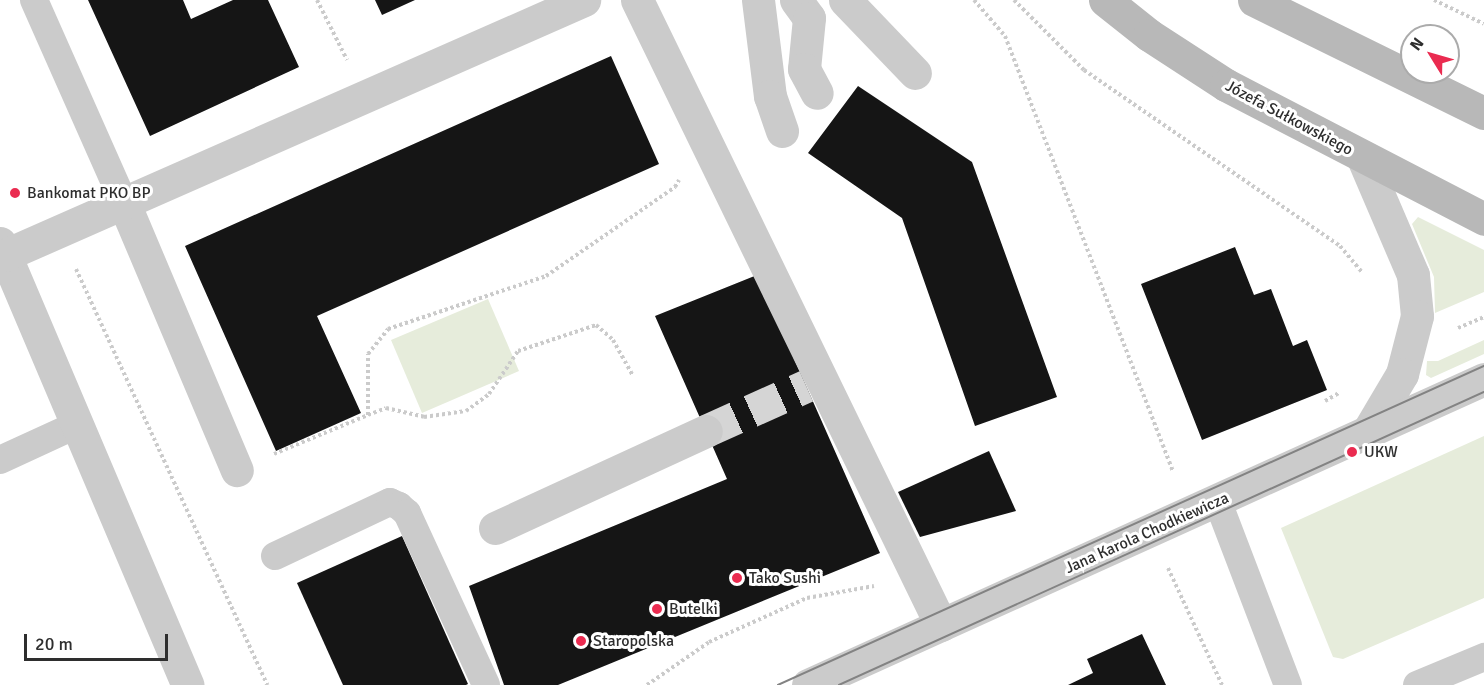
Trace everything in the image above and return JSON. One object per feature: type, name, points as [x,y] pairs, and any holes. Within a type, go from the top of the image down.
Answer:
[{"type":"main road","name":"Józefa Sułkowskiego","points":[[1105,0],[1149,35],[1226,85],[1484,219]]},
{"type":"main road","points":[[1270,4],[1484,113]]},
{"type":"street","points":[[188,685],[3,249],[58,231],[366,98],[584,0]]},
{"type":"street","points":[[637,0],[814,382],[941,625]]},
{"type":"street","points":[[758,0],[770,96],[782,131]]},
{"type":"street","points":[[845,0],[915,74]]},
{"type":"street","points":[[801,2],[809,18],[804,69],[818,93]]},
{"type":"street","points":[[1362,156],[1413,275],[1417,316],[1402,374],[1367,433]]},
{"type":"street","points":[[124,202],[237,470]]},
{"type":"street","name":"Jana Karola Chodkiewicza","points":[[808,685],[1218,502],[1484,379]]},
{"type":"street","points":[[495,528],[706,431]]},
{"type":"lane","points":[[34,0],[124,202]]},
{"type":"lane","points":[[0,460],[76,425]]},
{"type":"lane","points":[[275,556],[390,502],[399,506],[407,513],[486,685]]},
{"type":"lane","points":[[1218,502],[1288,685]]},
{"type":"lane","points":[[1417,685],[1484,657]]},
{"type":"path","points":[[317,0],[366,98]]},
{"type":"path","points":[[974,0],[1005,36],[1173,472]]},
{"type":"path","points":[[1014,0],[1084,70],[1340,246],[1368,282]]},
{"type":"path","points":[[1434,0],[1484,24]]},
{"type":"path","points":[[368,415],[368,354],[388,328],[546,276],[675,187],[683,171]]},
{"type":"path","points":[[58,231],[267,685]]},
{"type":"path","points":[[237,470],[386,408],[424,417],[466,411],[489,394],[518,351],[596,325],[613,340],[633,376]]},
{"type":"path","points":[[1324,402],[1345,388]]},
{"type":"path","points":[[1162,478],[1184,467]]},
{"type":"path","points":[[1168,567],[1222,685]]},
{"type":"path","points":[[647,685],[709,642],[807,598],[916,579]]},
{"type":"green space","points":[[1418,217],[1484,250],[1484,292],[1435,313],[1434,277],[1412,224]]},
{"type":"green space","points":[[488,299],[519,371],[422,413],[391,340]]},
{"type":"green space","points":[[1484,340],[1484,354],[1431,378],[1426,375],[1427,361],[1438,361]]},
{"type":"green space","points":[[1484,436],[1484,598],[1343,659],[1333,657],[1281,528]]},
{"type":"building","points":[[88,0],[183,0],[191,19],[233,0],[268,0],[299,67],[150,136]]},
{"type":"building","points":[[375,0],[415,0],[382,15]]},
{"type":"building","points":[[611,56],[659,164],[317,316],[361,413],[276,451],[185,246]]},
{"type":"building","points":[[858,86],[972,162],[1057,397],[975,426],[902,218],[808,153]]},
{"type":"building","points":[[1235,247],[1254,295],[1271,289],[1293,346],[1307,340],[1327,390],[1202,440],[1141,284]]},
{"type":"building","points":[[757,275],[880,553],[558,685],[504,685],[469,586],[727,479],[655,316]]},
{"type":"building","points":[[989,451],[1016,511],[920,537],[898,492]]},
{"type":"building","points":[[402,536],[468,684],[466,685],[343,685],[297,583]]},
{"type":"building","points":[[1142,634],[1166,685],[1068,685],[1093,673],[1087,659]]},
{"type":"tunnel","points":[[706,431],[806,386]]},
{"type":"tram line","points":[[778,685],[1484,366]]},
{"type":"tram line","points":[[839,685],[1484,392]]},
{"type":"place","name":"Bankomat PKO BP","points":[[15,193]]},
{"type":"place","name":"UKW","points":[[1352,452]]},
{"type":"place","name":"Tako Sushi","points":[[737,578]]},
{"type":"place","name":"Butelki","points":[[657,609]]},
{"type":"place","name":"Staropolska","points":[[581,641]]}]
